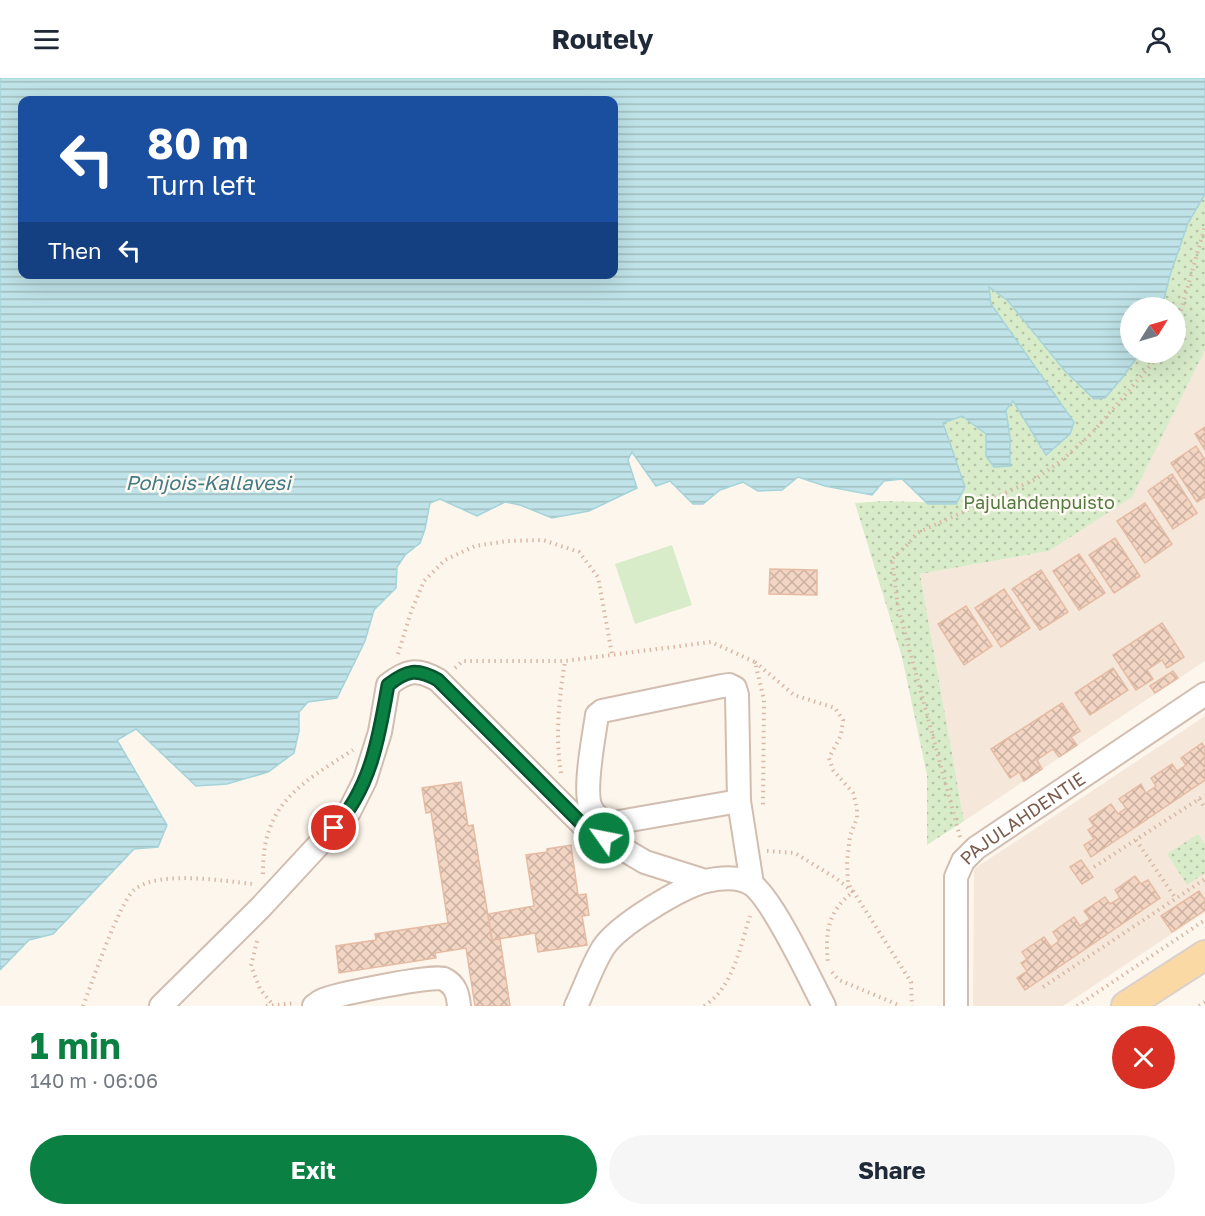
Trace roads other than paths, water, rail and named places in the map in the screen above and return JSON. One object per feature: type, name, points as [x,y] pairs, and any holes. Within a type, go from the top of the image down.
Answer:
[{"type":"main road","points":[[1126,1006],[1205,955]]},
{"type":"street","points":[[161,1006],[261,907],[349,812],[358,797],[380,732],[388,685],[398,677],[411,672],[424,672],[438,680],[584,826],[645,862],[705,881]]},
{"type":"street","points":[[739,801],[613,823],[598,818],[591,808],[587,794],[597,715],[602,711],[722,686],[729,685],[735,688],[739,801],[755,888]]},
{"type":"street","name":"PAJULAHDENTIE","points":[[956,1006],[956,877],[963,861],[976,848],[1205,694]]},
{"type":"street","points":[[576,1006],[604,947],[618,931],[669,897],[705,881],[735,878],[755,888],[768,903],[824,1006]]},
{"type":"street","points":[[314,1006],[323,999],[341,994],[380,997],[438,977],[452,985],[457,993],[459,1006]]},
{"type":"water","name":"Pohjois-Kallavesi","points":[[0,78],[1205,78],[1205,194],[1188,223],[1164,297],[1120,297],[1120,363],[1133,363],[1105,398],[1094,399],[1065,371],[1008,301],[989,287],[991,304],[1074,422],[1070,434],[1046,455],[1013,401],[1006,410],[1010,438],[1010,466],[994,467],[986,456],[986,434],[962,416],[943,423],[965,487],[956,504],[928,504],[902,479],[884,481],[872,495],[825,486],[798,477],[782,490],[758,491],[743,482],[720,490],[703,504],[693,504],[670,481],[656,486],[632,452],[628,460],[637,488],[589,511],[552,518],[520,505],[505,502],[477,516],[440,499],[430,503],[420,543],[405,555],[397,567],[396,588],[374,610],[365,641],[337,698],[308,702],[299,712],[299,731],[294,753],[268,772],[227,784],[196,786],[136,729],[117,740],[167,825],[158,847],[134,849],[53,934],[29,940],[0,970]]},
{"type":"park label","name":"Pajulahdenpuisto","points":[[1039,502]]}]
